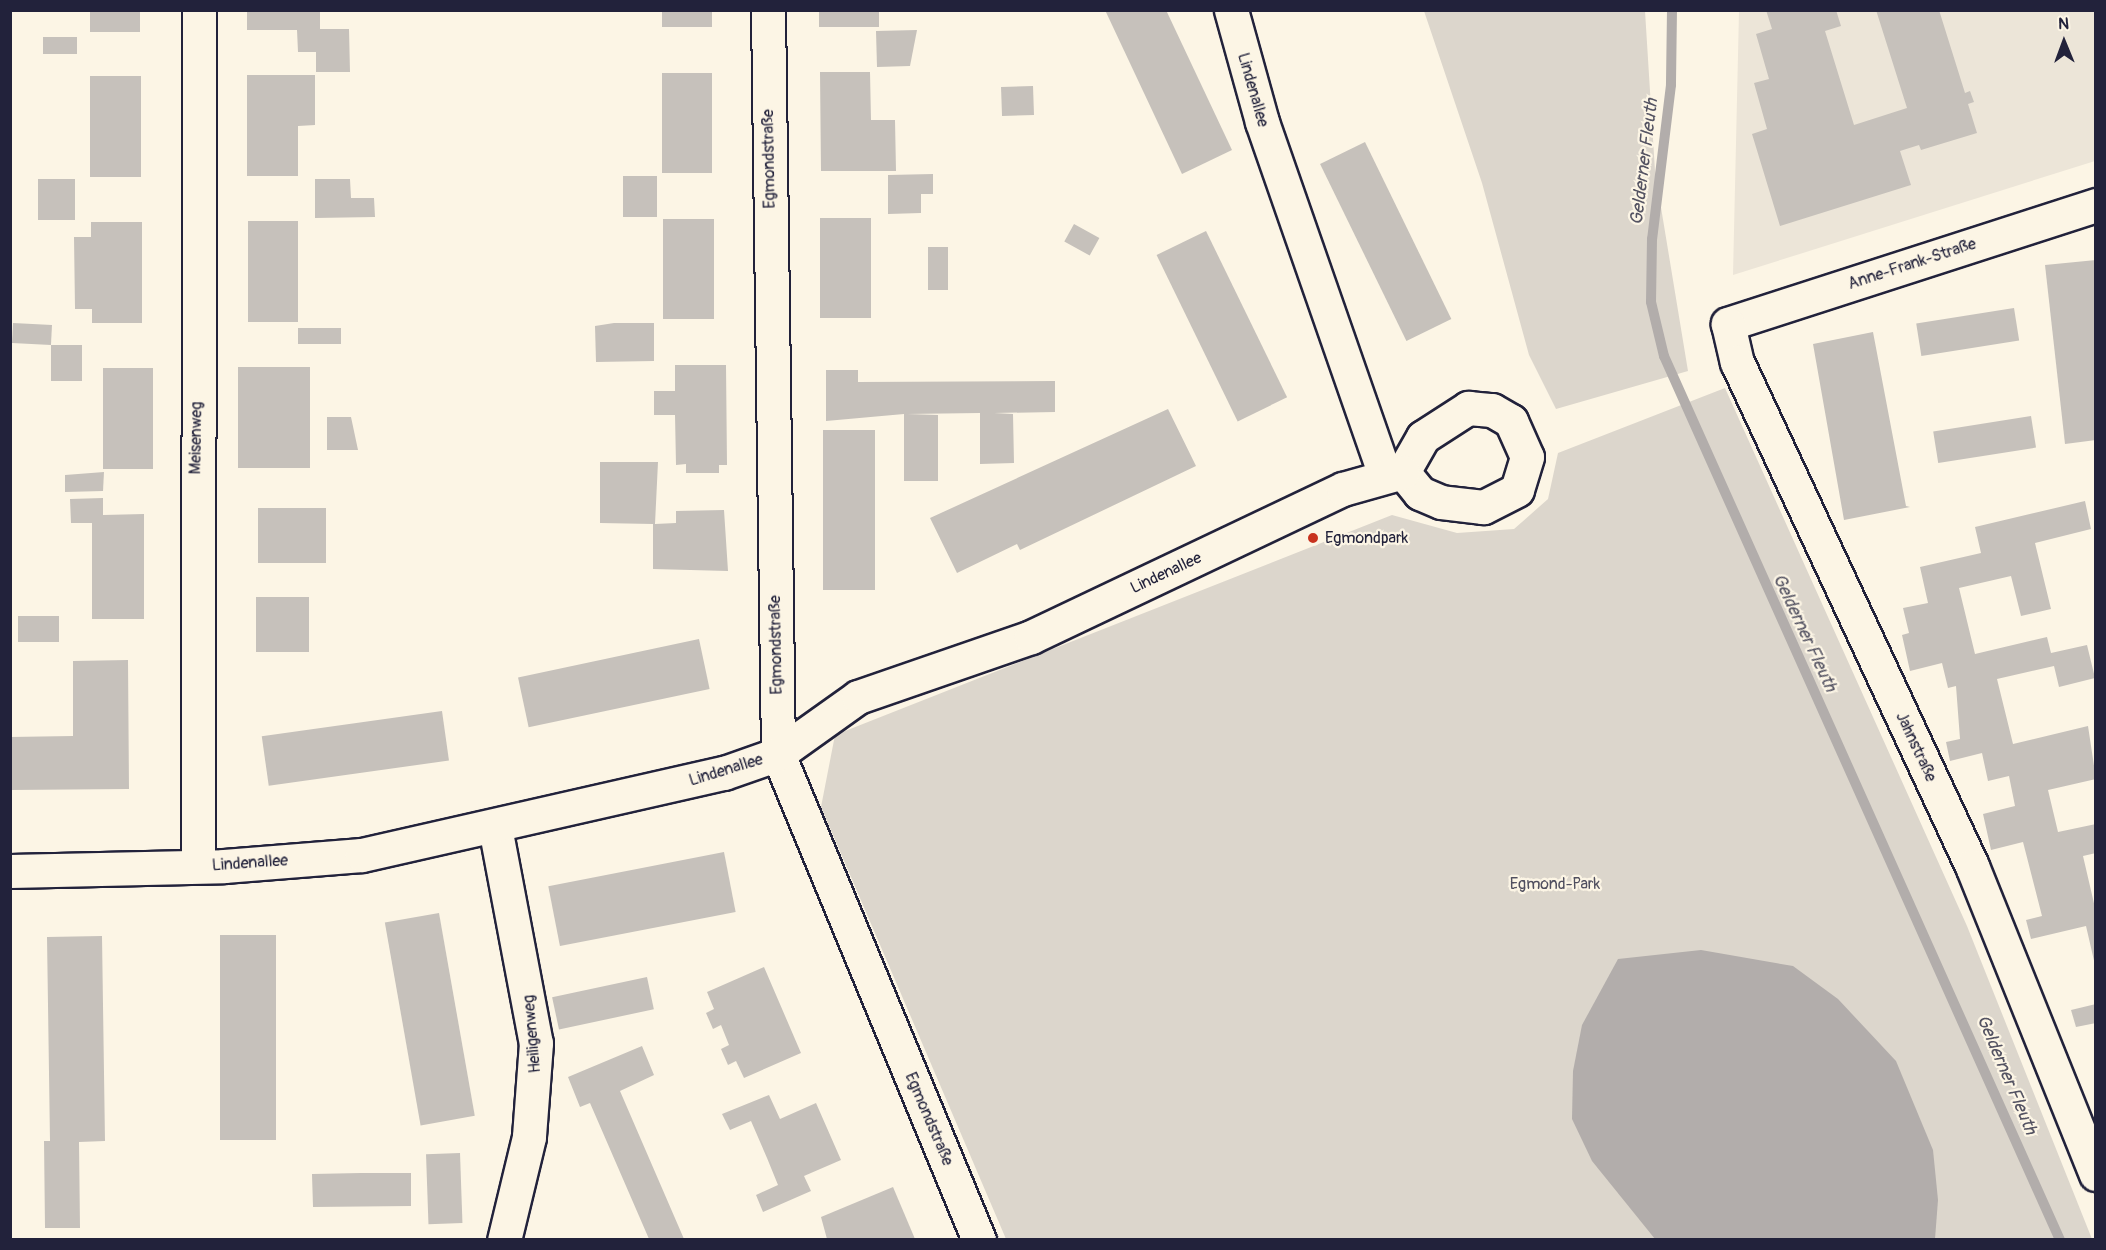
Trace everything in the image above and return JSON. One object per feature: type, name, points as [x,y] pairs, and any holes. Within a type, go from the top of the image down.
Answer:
[{"type":"street","name":"Meisenweg","points":[[198,866],[199,10]]},
{"type":"street","name":"Egmondstraße","points":[[768,10],[778,754],[979,1239]]},
{"type":"street","name":"Lindenallee","points":[[10,871],[198,866],[362,855],[495,827],[724,773],[778,754],[858,697],[1031,637],[1343,489],[1394,473],[1265,132],[1231,10]]},
{"type":"street","name":"Anne-Frank-Straße","points":[[1728,324],[2096,205]]},
{"type":"street","name":"Jahnstraße","points":[[1728,324],[1737,362],[1972,866],[2096,1174]]},
{"type":"street","name":"Heiligenweg","points":[[495,827],[536,1054],[529,1137],[504,1239]]},
{"type":"shaded area","points":[[1739,11],[2095,11],[2095,161],[1733,275]]},
{"type":"shaded area","points":[[1701,950],[1793,966],[1838,999],[1896,1061],[1933,1150],[1938,1200],[1935,1239],[1655,1239],[1592,1161],[1572,1119],[1573,1071],[1582,1025],[1618,959]]},
{"type":"green space","points":[[1424,11],[1645,11],[1655,171],[1688,371],[1556,409],[1529,355],[1482,183]]},
{"type":"green space","name":"Egmond-Park","points":[[1725,388],[1967,926],[2092,1239],[1006,1239],[821,807],[835,735],[1392,515],[1457,533],[1514,529],[1548,499],[1558,453]]},
{"type":"building","points":[[90,10],[140,10],[140,32],[90,32]]},
{"type":"building","points":[[247,10],[320,10],[320,29],[349,29],[350,72],[316,72],[316,52],[298,52],[297,30],[247,30]]},
{"type":"building","points":[[662,10],[712,10],[712,27],[662,27]]},
{"type":"building","points":[[819,10],[879,10],[879,27],[819,27]]},
{"type":"building","points":[[1105,10],[1166,10],[1232,150],[1182,174]]},
{"type":"building","points":[[1766,10],[1836,10],[1841,26],[1825,31],[1854,125],[1907,108],[1876,10],[1939,10],[1965,93],[1970,91],[1974,102],[1968,104],[1977,133],[1921,150],[1919,145],[1900,151],[1911,185],[1780,226],[1752,134],[1767,129],[1754,83],[1769,79],[1756,34],[1772,29]]},
{"type":"building","points":[[917,30],[910,66],[877,67],[876,31]]},
{"type":"building","points":[[43,37],[77,37],[77,54],[43,54]]},
{"type":"building","points":[[820,72],[870,72],[871,120],[895,120],[896,171],[821,171]]},
{"type":"building","points":[[662,73],[712,73],[712,173],[662,173]]},
{"type":"building","points":[[247,75],[315,75],[315,125],[298,126],[298,176],[247,176]]},
{"type":"building","points":[[90,76],[141,76],[141,177],[90,177]]},
{"type":"building","points":[[1033,86],[1034,115],[1002,116],[1001,87]]},
{"type":"building","points":[[1365,142],[1451,319],[1406,341],[1320,164]]},
{"type":"building","points":[[933,174],[933,194],[921,194],[921,213],[888,214],[888,175]]},
{"type":"building","points":[[623,176],[657,176],[657,217],[623,217]]},
{"type":"building","points":[[38,179],[75,179],[75,220],[38,220]]},
{"type":"building","points":[[315,179],[350,179],[351,198],[374,198],[375,217],[315,218]]},
{"type":"building","points":[[820,218],[871,218],[871,318],[820,318]]},
{"type":"building","points":[[663,219],[714,219],[714,319],[663,319]]},
{"type":"building","points":[[248,221],[298,221],[298,322],[248,322]]},
{"type":"building","points":[[91,222],[142,222],[142,323],[92,323],[92,309],[75,309],[74,237],[91,237]]},
{"type":"building","points":[[1074,224],[1099,238],[1090,256],[1064,241]]},
{"type":"building","points":[[1206,231],[1287,397],[1238,421],[1157,255]]},
{"type":"building","points":[[928,247],[948,247],[948,290],[928,290]]},
{"type":"building","points":[[2096,260],[2096,440],[2065,444],[2045,265]]},
{"type":"building","points":[[2014,308],[2019,341],[1921,356],[1916,323]]},
{"type":"building","points":[[13,323],[52,325],[51,345],[12,343]]},
{"type":"building","points":[[614,323],[654,323],[654,361],[596,362],[595,326]]},
{"type":"building","points":[[298,328],[341,328],[341,344],[298,344]]},
{"type":"building","points":[[1873,332],[1906,506],[1910,507],[1844,520],[1813,344]]},
{"type":"building","points":[[51,345],[82,345],[82,381],[51,381]]},
{"type":"building","points":[[675,365],[726,365],[727,465],[719,465],[719,473],[686,473],[686,464],[676,465],[675,415],[654,415],[654,391],[675,391]]},
{"type":"building","points":[[238,367],[310,367],[310,468],[238,468]]},
{"type":"building","points":[[103,368],[153,368],[153,469],[103,469]]},
{"type":"building","points":[[826,370],[858,370],[858,382],[1055,381],[1055,412],[994,413],[1013,414],[1014,463],[980,464],[980,413],[907,414],[938,415],[938,481],[904,481],[904,414],[826,421]]},
{"type":"building","points":[[1168,409],[1196,466],[1020,550],[1017,544],[957,573],[930,518]]},
{"type":"building","points":[[2031,416],[2036,448],[1938,463],[1933,431]]},
{"type":"building","points":[[327,417],[351,417],[358,450],[327,450]]},
{"type":"building","points":[[823,430],[875,430],[875,590],[823,590]]},
{"type":"building","points":[[600,462],[658,462],[655,524],[676,523],[676,511],[724,510],[728,571],[653,569],[653,524],[600,523]]},
{"type":"building","points":[[104,472],[103,491],[65,492],[65,475]]},
{"type":"building","points":[[103,498],[103,515],[144,514],[144,619],[92,619],[92,523],[71,523],[70,499]]},
{"type":"building","points":[[2085,501],[2091,529],[2035,543],[2051,609],[2021,616],[2011,576],[1959,588],[1975,654],[2047,637],[2051,653],[2087,645],[2095,678],[2059,687],[2054,666],[1997,679],[2013,744],[2088,726],[2096,779],[2048,790],[2058,832],[2096,824],[2096,853],[2083,856],[2096,912],[2095,965],[2086,926],[2031,939],[2026,920],[2042,916],[2023,842],[1991,850],[1983,814],[2015,806],[2009,776],[1988,781],[1982,753],[1950,761],[1946,742],[1960,739],[1956,686],[1948,688],[1942,663],[1910,671],[1902,635],[1909,633],[1903,608],[1928,603],[1920,567],[1981,553],[1975,527]]},
{"type":"building","points":[[258,508],[326,508],[326,563],[258,563]]},
{"type":"building","points":[[256,597],[309,597],[309,652],[256,652]]},
{"type":"building","points":[[18,616],[59,616],[59,642],[18,642]]},
{"type":"building","points":[[699,639],[710,689],[529,727],[518,677]]},
{"type":"building","points":[[128,660],[129,789],[10,790],[10,737],[73,736],[73,661]]},
{"type":"building","points":[[442,711],[449,761],[269,786],[262,736]]},
{"type":"building","points":[[724,852],[736,912],[560,946],[548,886]]},
{"type":"building","points":[[439,913],[475,1116],[421,1125],[385,923]]},
{"type":"building","points":[[220,935],[276,935],[276,1140],[220,1140]]},
{"type":"building","points":[[102,936],[105,1141],[79,1142],[80,1228],[45,1228],[44,1141],[50,1141],[47,937]]},
{"type":"building","points":[[764,967],[801,1053],[744,1078],[736,1061],[728,1065],[721,1049],[729,1045],[721,1025],[713,1029],[706,1013],[714,1009],[707,992]]},
{"type":"building","points":[[647,977],[654,1009],[559,1029],[552,997]]},
{"type":"building","points":[[2096,1004],[2096,1023],[2076,1027],[2071,1010]]},
{"type":"building","points":[[642,1046],[654,1075],[620,1091],[684,1239],[649,1239],[590,1103],[580,1107],[568,1077]]},
{"type":"building","points":[[769,1095],[780,1119],[816,1103],[841,1160],[804,1176],[811,1191],[763,1212],[756,1195],[778,1185],[767,1158],[751,1121],[730,1130],[722,1114]]},
{"type":"building","points":[[460,1153],[462,1223],[428,1224],[426,1154]]},
{"type":"building","points":[[411,1173],[411,1206],[313,1207],[312,1174]]},
{"type":"building","points":[[893,1187],[915,1239],[827,1239],[821,1217]]},
{"type":"waterway","name":"Gelderner Fleuth","points":[[1672,10],[1671,85],[1652,239],[1651,302],[1664,356],[2060,1240]]},
{"type":"place","name":"Egmondpark","points":[[1313,538]]}]
